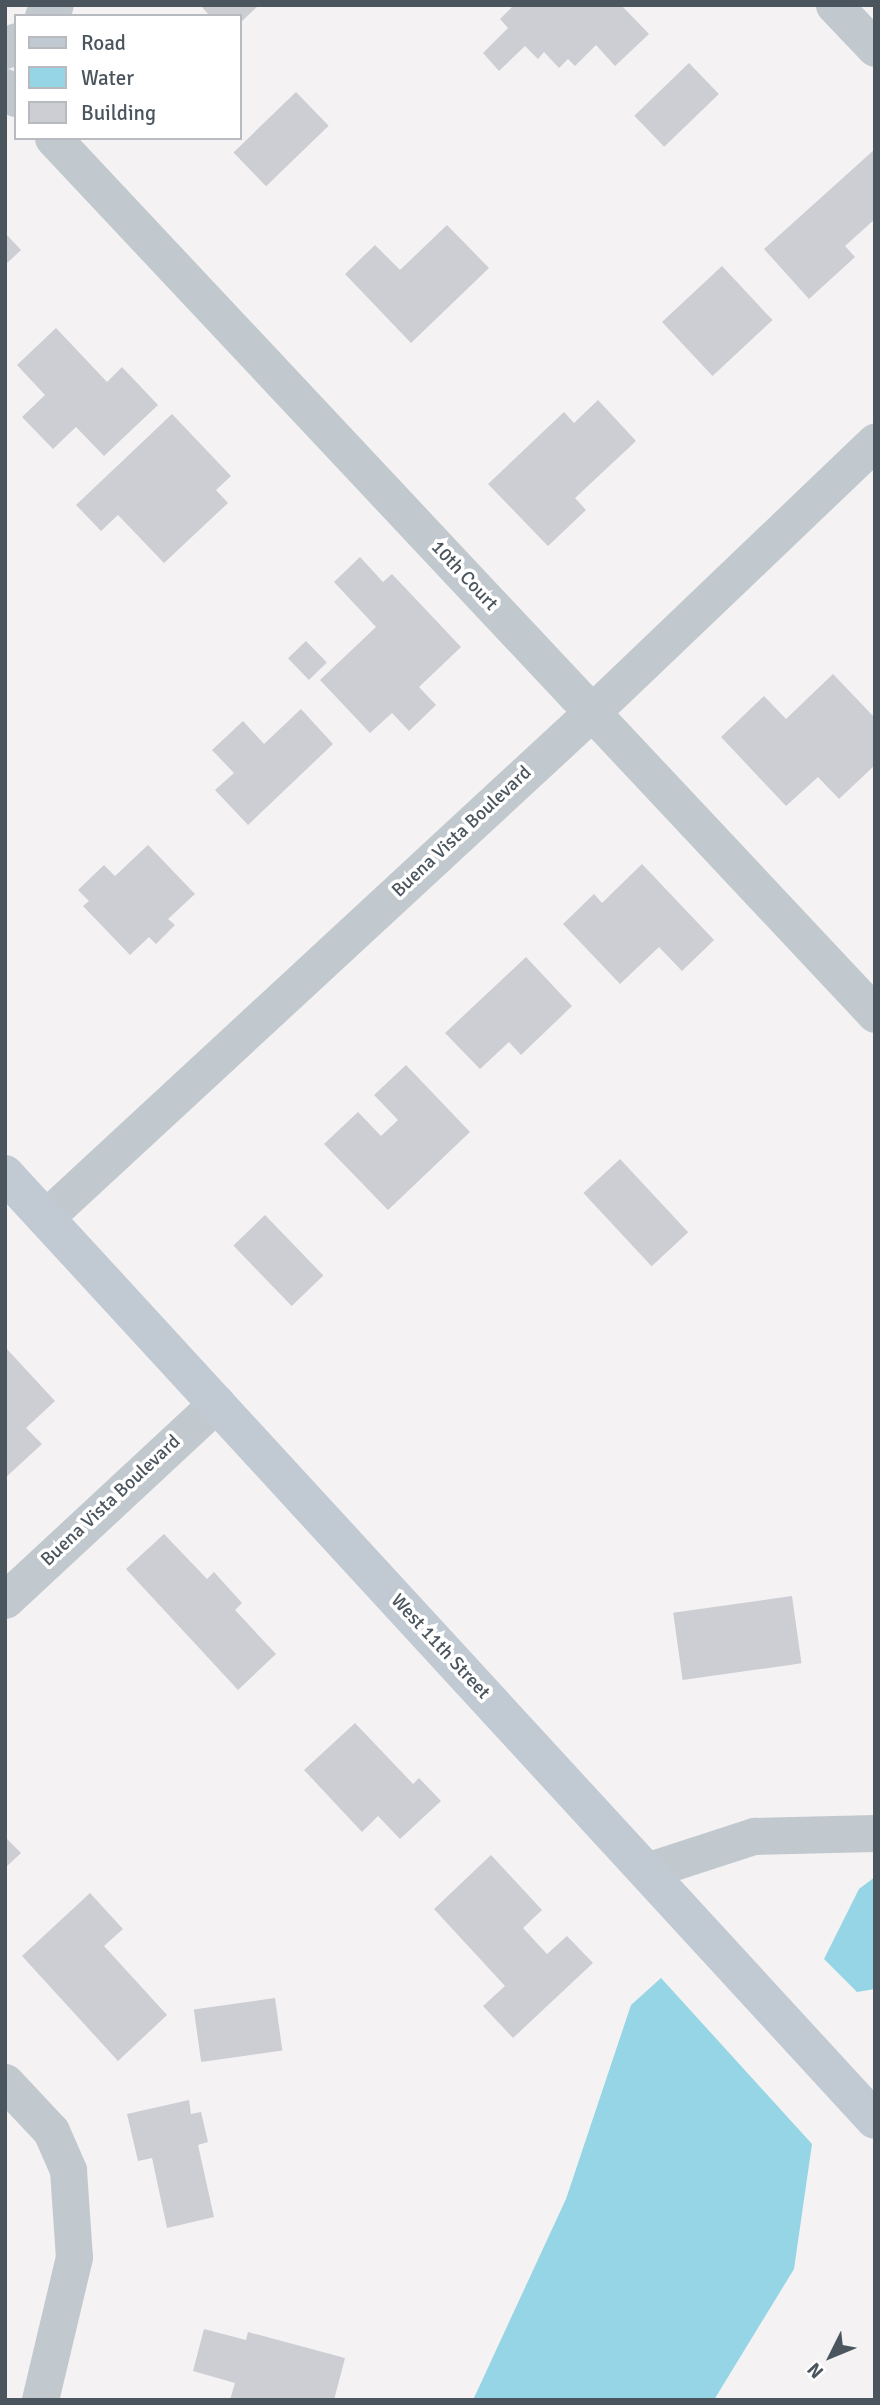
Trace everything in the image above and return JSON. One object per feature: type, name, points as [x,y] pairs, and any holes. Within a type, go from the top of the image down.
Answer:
[{"type":"main road","name":"West 11th Street","points":[[5,1174],[874,2118]]},
{"type":"street","points":[[834,5],[875,48]]},
{"type":"street","name":"10th Court","points":[[55,140],[875,1014]]},
{"type":"street","name":"Buena Vista Boulevard","points":[[45,1218],[592,713],[875,442]]},
{"type":"street","name":"Buena Vista Boulevard","points":[[5,1600],[216,1403]]},
{"type":"street","points":[[646,1871],[754,1836],[875,1833]]},
{"type":"street","points":[[5,2082],[51,2131],[68,2169],[74,2257],[40,2400]]},
{"type":"water","points":[[875,1877],[875,1989],[857,1992],[824,1959],[859,1889]]},
{"type":"water","points":[[661,1978],[812,2144],[794,2269],[714,2400],[473,2400],[566,2199],[631,2005]]},
{"type":"building","points":[[200,5],[259,5],[242,21],[242,14],[208,14]]},
{"type":"building","points":[[514,5],[621,5],[649,34],[615,66],[596,45],[575,66],[568,59],[559,68],[544,52],[538,59],[525,46],[499,71],[483,53],[508,28],[500,19]]},
{"type":"building","points":[[689,63],[719,94],[664,147],[634,116]]},
{"type":"building","points":[[296,92],[329,126],[266,186],[233,152]]},
{"type":"building","points":[[875,149],[875,219],[845,246],[855,257],[809,299],[764,249]]},
{"type":"building","points":[[447,225],[489,268],[411,343],[345,274],[375,245],[400,270]]},
{"type":"building","points":[[5,233],[21,250],[5,265]]},
{"type":"building","points":[[722,266],[772,320],[712,376],[662,322]]},
{"type":"building","points":[[56,328],[107,382],[122,367],[158,405],[104,456],[76,427],[53,449],[22,417],[45,395],[17,365]]},
{"type":"building","points":[[598,400],[636,441],[575,498],[586,510],[548,546],[488,484],[564,412],[574,423]]},
{"type":"building","points":[[172,414],[231,476],[216,490],[228,503],[164,563],[118,515],[101,531],[76,505]]},
{"type":"building","points":[[360,557],[383,582],[392,574],[461,647],[419,687],[436,705],[409,731],[392,713],[370,733],[320,680],[376,627],[334,582]]},
{"type":"building","points":[[306,641],[327,663],[309,680],[288,658]]},
{"type":"building","points":[[833,674],[875,718],[875,765],[839,799],[818,777],[786,806],[721,737],[764,696],[786,719]]},
{"type":"building","points":[[301,709],[333,744],[248,825],[215,790],[234,773],[212,750],[243,721],[264,744]]},
{"type":"building","points":[[148,845],[195,894],[168,919],[175,925],[156,944],[149,937],[130,955],[83,906],[89,901],[78,890],[104,865],[115,876]]},
{"type":"building","points":[[642,864],[714,940],[682,971],[659,947],[620,984],[563,924],[594,894],[602,903]]},
{"type":"building","points":[[526,957],[572,1006],[521,1055],[509,1042],[480,1069],[445,1033]]},
{"type":"building","points":[[406,1065],[470,1132],[388,1210],[324,1144],[358,1112],[381,1136],[398,1120],[374,1095]]},
{"type":"building","points":[[620,1159],[688,1232],[652,1266],[583,1193]]},
{"type":"building","points":[[265,1215],[323,1275],[292,1306],[233,1246]]},
{"type":"building","points":[[5,1347],[55,1401],[26,1428],[42,1444],[5,1478]]},
{"type":"building","points":[[164,1534],[207,1579],[214,1572],[242,1603],[235,1610],[276,1654],[238,1690],[126,1569]]},
{"type":"building","points":[[792,1596],[801,1663],[683,1680],[673,1613]]},
{"type":"building","points":[[355,1723],[413,1784],[419,1778],[441,1801],[400,1839],[378,1816],[362,1832],[304,1770]]},
{"type":"building","points":[[5,1837],[21,1853],[5,1868]]},
{"type":"building","points":[[491,1855],[542,1910],[523,1928],[547,1954],[567,1936],[593,1963],[513,2038],[483,2006],[505,1986],[434,1909]]},
{"type":"building","points":[[90,1893],[123,1929],[104,1946],[167,2015],[118,2061],[22,1956]]},
{"type":"building","points":[[275,1998],[282,2050],[201,2062],[194,2009]]},
{"type":"building","points":[[189,2100],[191,2114],[201,2112],[208,2142],[198,2145],[214,2217],[167,2228],[152,2158],[138,2161],[127,2114]]},
{"type":"building","points":[[204,2329],[246,2340],[248,2332],[345,2358],[334,2400],[230,2400],[235,2383],[193,2371]]}]
